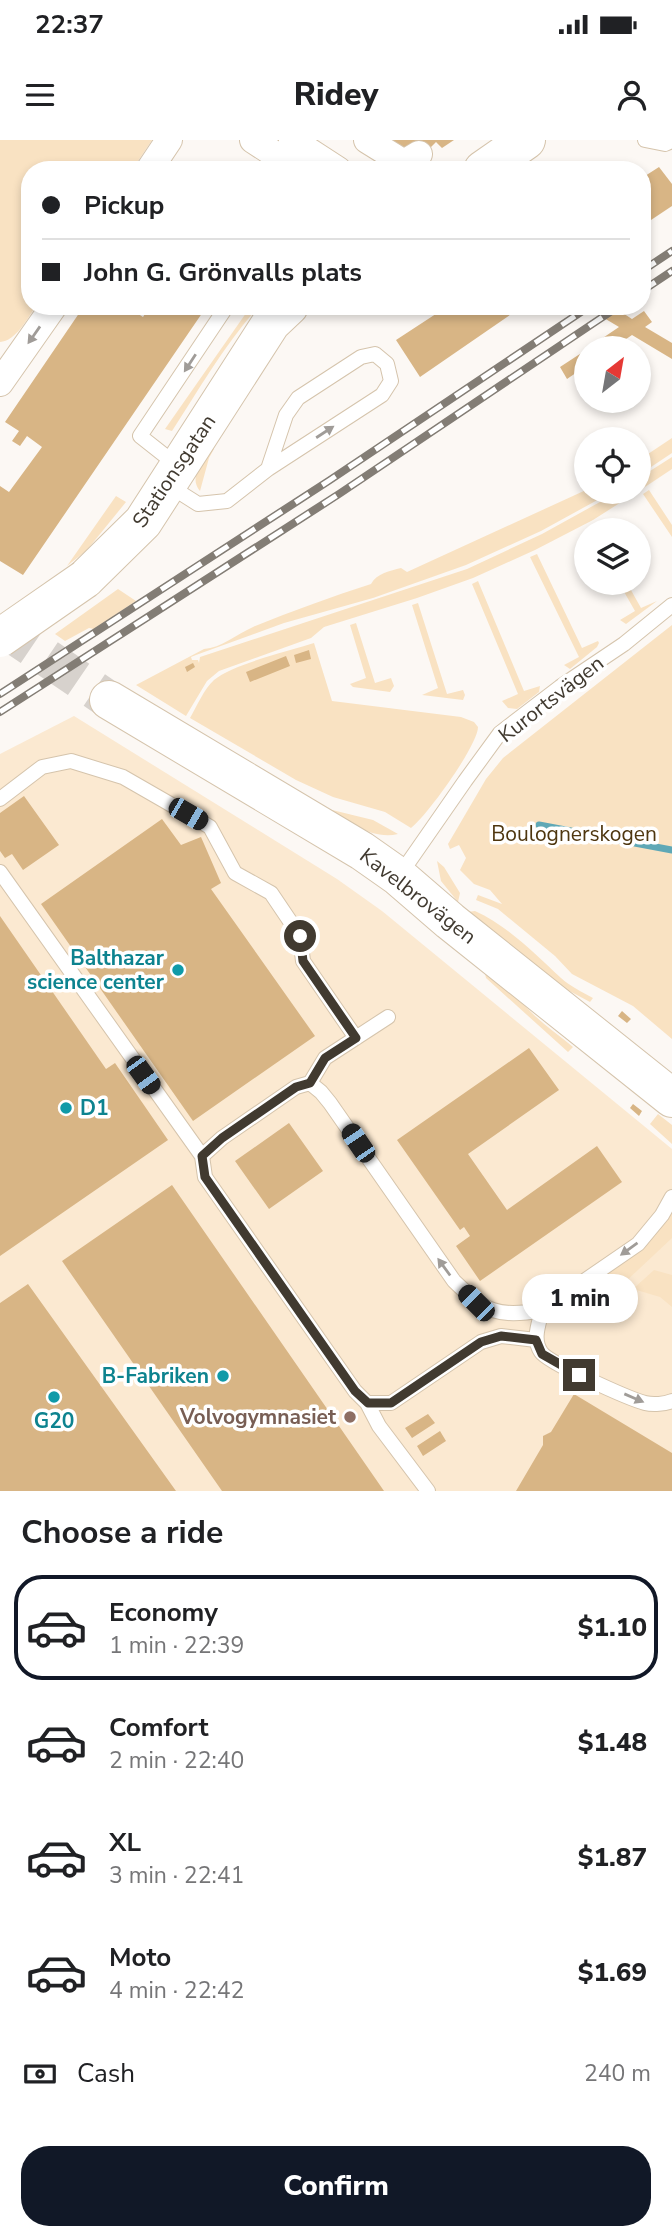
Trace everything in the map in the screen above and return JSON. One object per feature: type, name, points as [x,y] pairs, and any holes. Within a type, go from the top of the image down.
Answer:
[{"type":"main road","points":[[496,161],[526,140]]},
{"type":"main road","name":"Stationsgatan","points":[[0,638],[85,579],[143,522],[271,323],[279,315]]},
{"type":"main road","name":"Kavelbrovägen","points":[[109,700],[362,851],[399,877],[450,921],[672,1098]]},
{"type":"street","points":[[155,161],[169,140]]},
{"type":"street","points":[[253,140],[302,150],[322,161]]},
{"type":"street","points":[[374,150],[399,161]]},
{"type":"street","points":[[407,161],[419,154]]},
{"type":"street","points":[[5,367],[47,315]]},
{"type":"lane","points":[[645,140],[665,144],[672,141]]},
{"type":"lane","points":[[221,315],[140,436],[198,504],[227,501],[268,469],[382,395],[391,381],[387,365],[375,355],[361,357],[298,398],[286,415],[268,469]]},
{"type":"lane","name":"Kurortsvägen","points":[[399,877],[500,733],[560,687],[624,644],[672,605]]},
{"type":"lane","points":[[0,799],[43,766],[71,761],[123,777],[210,827],[235,873],[271,893],[300,936],[303,961],[356,1038]]},
{"type":"lane","points":[[0,872],[202,1156],[205,1177],[355,1391],[368,1403],[379,1426],[428,1491]]},
{"type":"lane","points":[[202,1156],[222,1138],[285,1094],[310,1083],[325,1058],[388,1017]]},
{"type":"lane","points":[[310,1083],[330,1102],[454,1280],[476,1303],[495,1312],[521,1314],[542,1310],[638,1244],[662,1215],[672,1197]]},
{"type":"lane","points":[[542,1310],[536,1340],[542,1354],[579,1375],[645,1403],[666,1404],[672,1401]]},
{"type":"lane","points":[[368,1403],[391,1403],[481,1342],[501,1336],[536,1340]]},
{"type":"shaded area","points":[[74,716],[337,879],[382,911],[672,1149],[672,1491],[0,1491],[0,754]]},
{"type":"green space","points":[[0,140],[152,140],[138,161],[21,161],[21,315],[30,315],[16,334],[0,342]]},
{"type":"green space","points":[[245,315],[252,315],[224,351],[172,431],[165,429]]},
{"type":"green space","points":[[672,438],[672,453],[651,467],[651,452]]},
{"type":"green space","points":[[211,447],[214,449],[200,491],[196,475]]},
{"type":"green space","points":[[672,457],[672,469],[651,483],[651,470]]},
{"type":"green space","points":[[651,493],[672,525],[672,537],[650,504]]},
{"type":"green space","points":[[574,495],[574,504],[590,504],[541,531],[466,565],[373,598],[284,623],[191,657],[192,660],[198,660],[199,663],[200,657],[467,569],[542,534],[596,504],[618,504],[596,518],[574,518],[574,530],[473,578],[324,627],[311,638],[219,671],[207,681],[186,716],[136,685],[204,649],[223,643],[253,627],[371,584],[388,571],[401,568],[407,572]]},
{"type":"green space","points":[[116,496],[126,502],[87,550],[67,566]]},
{"type":"green space","points":[[537,554],[582,648],[598,641],[599,643],[570,669],[564,665],[579,657],[530,557]]},
{"type":"green space","points":[[478,581],[524,691],[540,686],[539,692],[517,709],[508,708],[502,701],[518,694],[472,584]]},
{"type":"green space","points":[[118,589],[136,601],[94,629],[89,628],[65,641],[55,634]]},
{"type":"green space","points":[[626,595],[634,595],[641,608],[657,601],[626,624],[620,620],[635,611]]},
{"type":"green space","points":[[418,603],[447,694],[463,690],[463,700],[422,695],[438,688],[412,605]]},
{"type":"green space","points":[[356,623],[375,683],[391,678],[394,686],[390,692],[353,687],[350,684],[366,678],[350,625]]},
{"type":"green space","name":"Boulognerskogen","points":[[672,625],[672,1039],[633,1006],[572,974],[555,956],[498,909],[476,900],[478,895],[502,904],[490,890],[474,884],[460,870],[466,858],[459,845],[450,849],[448,844],[486,779],[503,758]]},
{"type":"green space","points":[[314,643],[332,701],[461,717],[474,722],[478,727],[470,749],[450,780],[411,828],[385,812],[333,797],[296,780],[190,718],[207,688],[223,674],[247,663]]},
{"type":"green space","points":[[328,809],[373,820],[398,834],[370,832]]},
{"type":"green space","points":[[437,861],[444,867],[460,893],[458,902],[441,881]]},
{"type":"green space","points":[[475,911],[510,932],[565,981],[593,998],[590,1002],[547,979],[467,912]]},
{"type":"green space","points":[[485,974],[573,1047],[568,1052],[486,978]]},
{"type":"green space","points":[[658,1114],[672,1125],[672,1144],[650,1124]]},
{"type":"green space","points":[[672,1210],[672,1238],[622,1285],[601,1277],[645,1247]]},
{"type":"green space","points":[[654,1270],[672,1275],[672,1307],[660,1297],[633,1289]]},
{"type":"building","points":[[383,140],[454,140],[442,148],[436,142],[426,152],[407,156]]},
{"type":"building","points":[[659,167],[672,184],[672,206],[651,220],[651,172]]},
{"type":"building","points":[[78,315],[201,315],[23,575],[0,561],[0,486],[9,492],[42,447],[27,436],[20,446],[12,441],[19,431],[5,422]]},
{"type":"building","points":[[434,315],[510,315],[420,377],[396,340]]},
{"type":"building","points":[[599,315],[626,315],[632,319],[638,315],[647,315],[652,322],[645,327],[672,343],[672,359],[651,346],[651,336],[606,336],[619,327]]},
{"type":"building","points":[[574,358],[574,374],[567,379],[560,367]]},
{"type":"building","points":[[309,650],[311,659],[296,663],[294,655]]},
{"type":"building","points":[[286,656],[290,666],[250,682],[246,672]]},
{"type":"building","points":[[193,663],[195,667],[187,672],[185,667]]},
{"type":"building","points":[[24,796],[59,845],[23,870],[12,854],[5,858],[0,851],[0,813]]},
{"type":"building","name":"Balthazar science center","points":[[162,819],[181,845],[201,837],[221,883],[211,889],[315,1036],[193,1121],[41,904]]},
{"type":"building","name":"D1","points":[[0,916],[106,1069],[115,1063],[168,1140],[0,1256]]},
{"type":"building","points":[[622,1011],[631,1019],[627,1023],[618,1016]]},
{"type":"building","points":[[529,1048],[559,1090],[468,1154],[507,1210],[597,1146],[622,1182],[480,1281],[456,1246],[470,1236],[464,1227],[460,1230],[397,1140]]},
{"type":"building","points":[[633,1104],[642,1111],[639,1116],[630,1108]]},
{"type":"building","points":[[289,1123],[323,1171],[269,1209],[235,1161]]},
{"type":"building","name":"B-Fabriken","points":[[172,1185],[384,1491],[222,1491],[62,1261]]},
{"type":"building","name":"G20","points":[[28,1284],[176,1491],[0,1491],[0,1303]]},
{"type":"building","points":[[574,1394],[672,1453],[672,1491],[516,1491],[543,1445],[543,1436],[551,1432]]},
{"type":"building","points":[[428,1414],[435,1423],[412,1438],[405,1428]]},
{"type":"building","points":[[440,1431],[446,1441],[423,1456],[417,1446]]},
{"type":"waterway","points":[[539,825],[672,850]]},
{"type":"tunnel","points":[[0,626],[109,700]]},
{"type":"railway","points":[[651,265],[672,251]]},
{"type":"railway","points":[[651,285],[672,271]]},
{"type":"railway","points":[[0,694],[330,480],[577,315]]},
{"type":"railway","points":[[0,712],[339,494],[606,315]]},
{"type":"place","name":"Balthazar science center","points":[[178,970]]},
{"type":"place","name":"D1","points":[[66,1108]]},
{"type":"place","name":"B-Fabriken","points":[[223,1376]]},
{"type":"place","name":"G20","points":[[54,1397]]},
{"type":"place","name":"Volvogymnasiet","points":[[350,1417]]},
{"type":"route","points":[[300,936],[303,961],[356,1038],[325,1058],[310,1083],[296,1087],[222,1138],[202,1156],[205,1177],[355,1391],[368,1403],[391,1403],[481,1342],[501,1336],[536,1340],[542,1354],[579,1375]]}]
